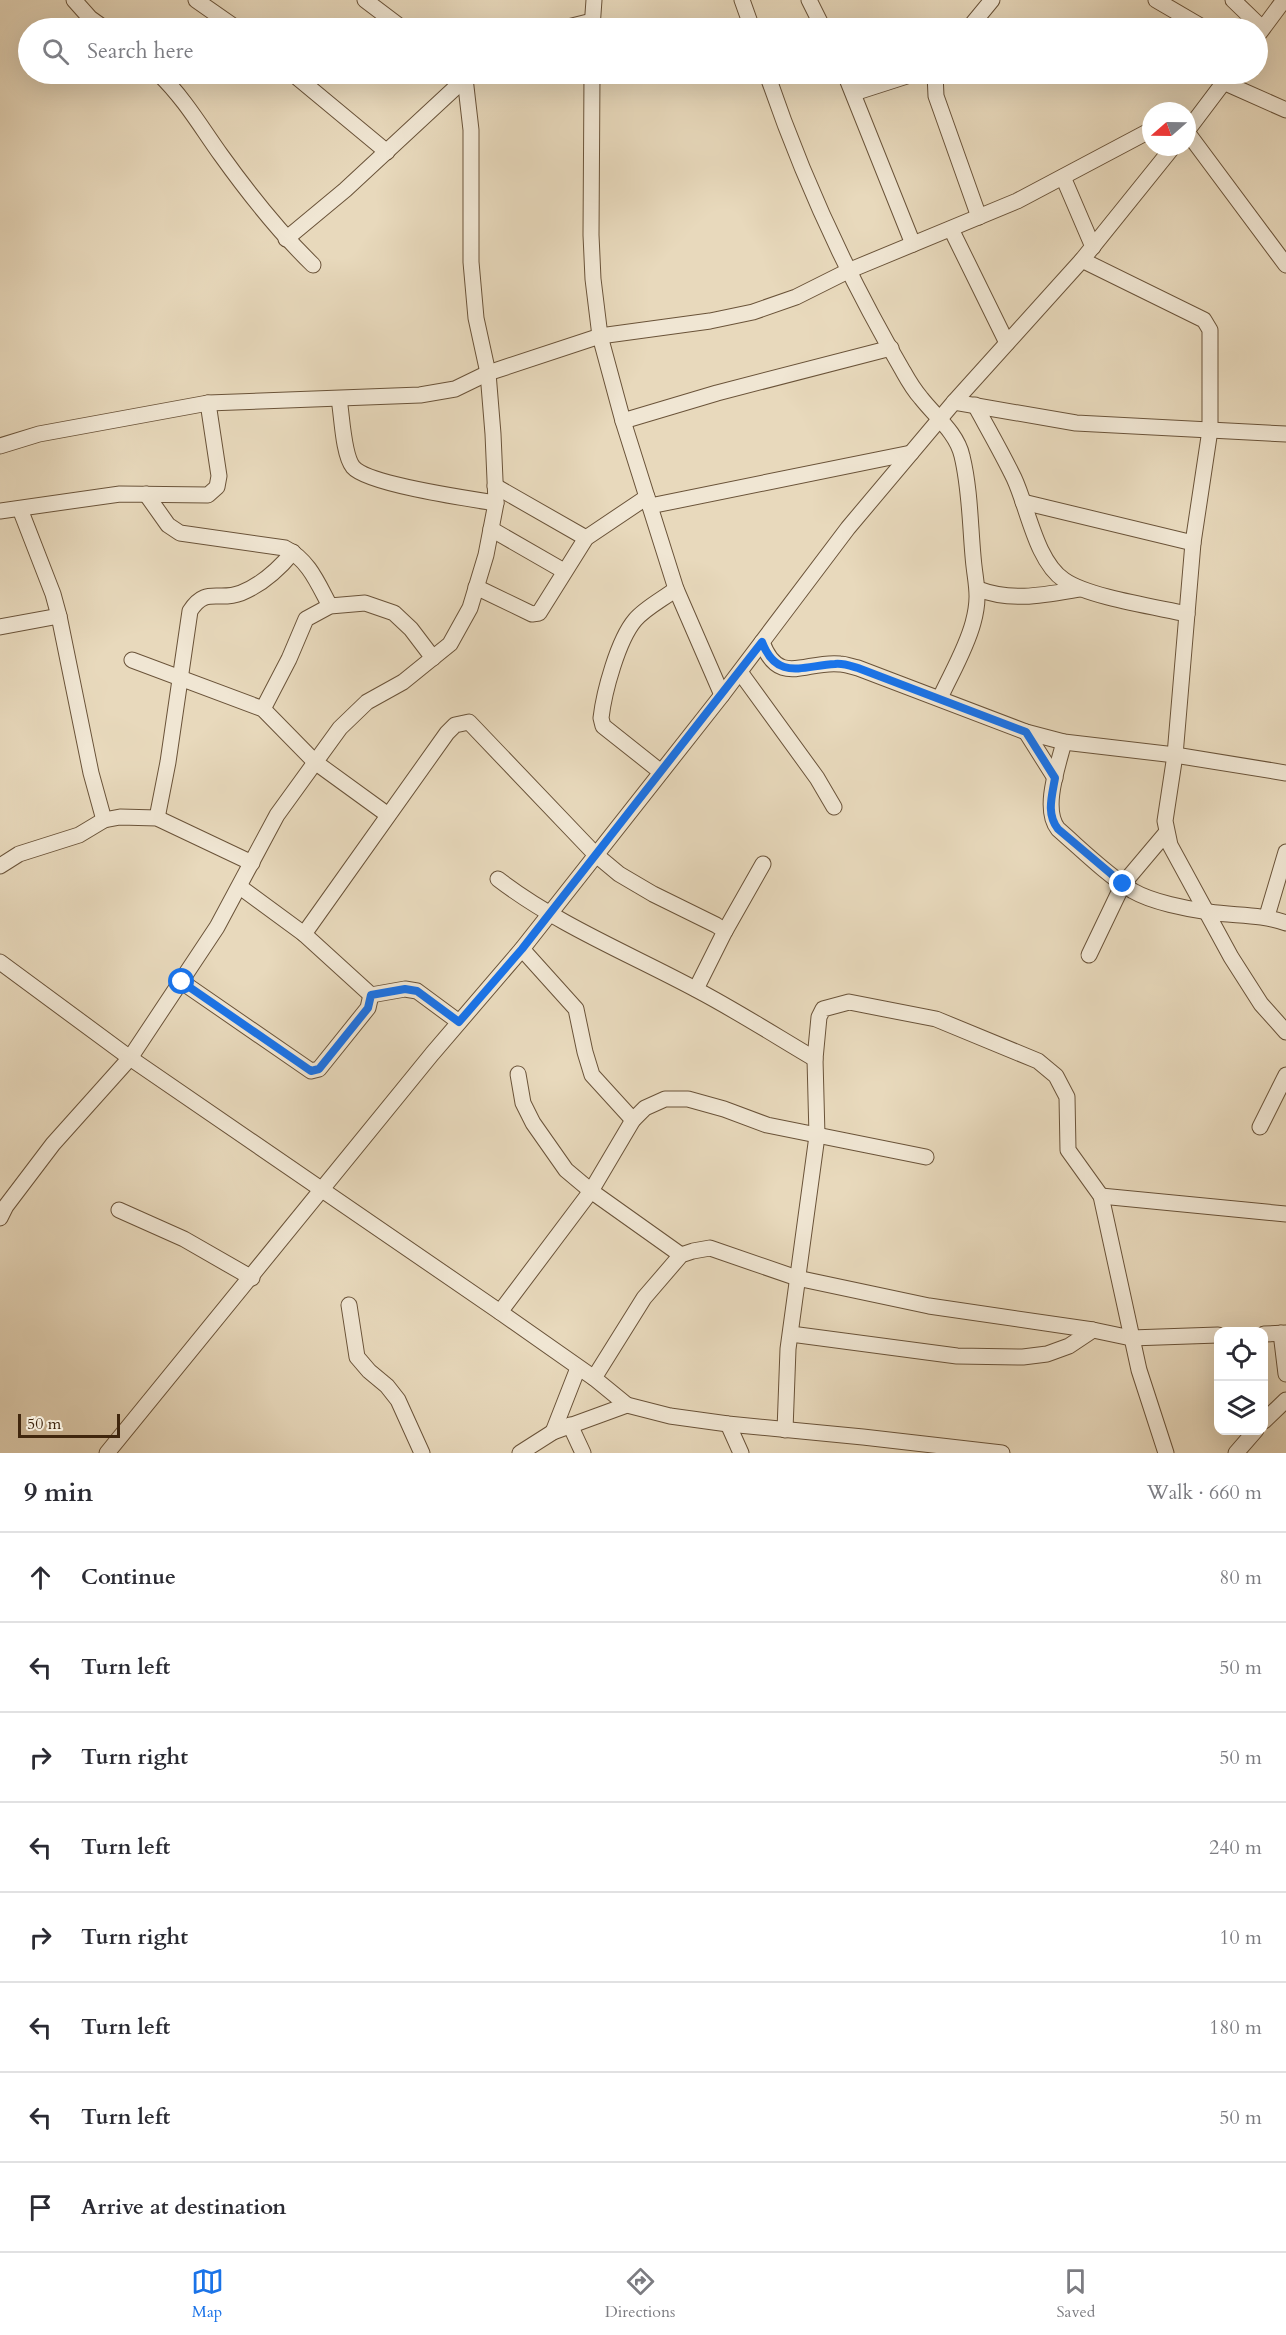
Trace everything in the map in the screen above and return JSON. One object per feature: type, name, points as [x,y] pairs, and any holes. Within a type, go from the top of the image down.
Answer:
[{"type":"street","points":[[74,0],[90,18]]},
{"type":"street","points":[[196,0],[222,18]]},
{"type":"street","points":[[365,0],[389,18]]},
{"type":"street","points":[[593,18],[594,0]]},
{"type":"street","points":[[742,0],[748,18]]},
{"type":"street","points":[[809,0],[818,18]]},
{"type":"street","points":[[977,18],[992,0]]},
{"type":"street","points":[[1156,0],[1187,18]]},
{"type":"street","points":[[1233,0],[1249,18]]},
{"type":"street","points":[[1268,23],[1282,10]]},
{"type":"street","points":[[170,84],[246,191],[286,239],[313,265]]},
{"type":"street","points":[[305,84],[387,152]]},
{"type":"street","points":[[286,239],[387,152],[456,84]]},
{"type":"street","points":[[2,1209],[53,1144],[130,1058],[182,982],[240,887],[277,815],[340,728],[367,702],[403,682],[450,644],[470,608],[486,555],[496,503],[488,373],[476,318],[471,262],[471,130],[466,84]]},
{"type":"street","points":[[592,84],[591,236],[593,279],[600,336],[623,422],[676,589],[722,695]]},
{"type":"street","points":[[771,84],[807,178],[848,272],[918,395],[952,434],[962,456],[978,589],[973,625],[940,698]]},
{"type":"street","points":[[850,84],[913,244]]},
{"type":"street","points":[[854,93],[882,84]]},
{"type":"street","points":[[935,84],[936,96],[979,217]]},
{"type":"street","points":[[1196,119],[1222,84]]},
{"type":"street","points":[[1237,84],[1286,110]]},
{"type":"street","points":[[1196,110],[1206,106]]},
{"type":"street","points":[[0,446],[39,434],[208,403],[339,399],[443,392],[488,373],[600,336],[710,321],[753,312],[796,297],[848,272],[1017,201],[1142,135]]},
{"type":"street","points":[[1196,143],[1286,266]]},
{"type":"street","points":[[107,1453],[252,1278],[322,1188],[522,949],[740,672],[848,528],[954,402],[1082,260],[1166,156]]},
{"type":"street","points":[[1063,177],[1093,247]]},
{"type":"street","points":[[951,229],[1007,343]]},
{"type":"street","points":[[1082,260],[1204,320],[1210,330],[1210,430],[1193,543],[1175,755],[1165,821],[1166,832],[1170,845],[1231,957],[1261,1004],[1286,1032]]},
{"type":"street","points":[[623,422],[717,393],[891,348]]},
{"type":"street","points":[[339,399],[348,458],[354,468],[404,487],[496,503]]},
{"type":"street","points":[[954,402],[1076,423],[1286,434]]},
{"type":"street","points":[[0,511],[120,494],[208,495],[217,487],[219,476],[208,403]]},
{"type":"street","points":[[975,405],[1010,471],[1050,567],[1062,579],[1079,589],[1187,614]]},
{"type":"street","points":[[476,587],[535,614],[539,613],[586,538],[648,501],[911,453]]},
{"type":"street","points":[[495,486],[586,538]]},
{"type":"street","points":[[146,494],[168,525],[180,533],[285,548],[293,552],[302,558],[330,606]]},
{"type":"street","points":[[1023,502],[1193,543]]},
{"type":"street","points":[[20,509],[53,594],[59,616],[91,773],[104,820]]},
{"type":"street","points":[[491,529],[564,571]]},
{"type":"street","points":[[157,818],[168,762],[190,611],[197,600],[209,595],[224,596],[240,593],[268,577],[293,552]]},
{"type":"street","points":[[661,772],[603,726],[601,718],[619,647],[626,632],[636,618],[676,589]]},
{"type":"street","points":[[978,589],[1008,597],[1029,597],[1079,589]]},
{"type":"street","points":[[263,709],[289,659],[306,619],[330,606],[365,603],[394,613],[411,629],[433,658]]},
{"type":"street","points":[[0,627],[59,616]]},
{"type":"street","points":[[762,642],[768,657],[779,666],[793,670],[838,663],[858,668],[1026,732],[1064,742],[1175,755],[1286,773]]},
{"type":"street","points":[[132,660],[263,709],[315,762],[388,815]]},
{"type":"street","points":[[740,672],[817,778],[834,807]]},
{"type":"street","points":[[304,934],[447,733],[454,725],[469,722],[595,854],[619,874],[652,894],[716,925],[725,932]]},
{"type":"street","points":[[1026,732],[1055,778]]},
{"type":"street","points":[[1064,742],[1050,808],[1052,822],[1066,837],[1123,884],[1150,898],[1206,912],[1267,916],[1286,923]]},
{"type":"street","points":[[3,857],[79,835],[104,820],[120,817],[157,818],[252,863]]},
{"type":"street","points":[[1089,955],[1123,884],[1166,832]]},
{"type":"street","points":[[1267,916],[1286,852]]},
{"type":"street","points":[[696,989],[763,864]]},
{"type":"street","points":[[498,879],[550,914],[657,971],[696,989],[815,1059]]},
{"type":"street","points":[[240,887],[304,934],[371,995]]},
{"type":"street","points":[[522,949],[576,1009],[592,1075],[633,1120]]},
{"type":"street","points":[[0,962],[130,1058],[500,1312],[594,1378],[627,1405],[670,1416],[728,1424],[1002,1453]]},
{"type":"street","points":[[182,982],[311,1071],[319,1069],[368,1008],[371,995]]},
{"type":"street","points":[[371,995],[405,989],[417,991],[459,1022]]},
{"type":"street","points":[[784,1430],[797,1278],[817,1136],[815,1059],[819,1017],[823,1009],[849,1002],[936,1019],[1038,1061],[1056,1076],[1068,1097],[1068,1150],[1101,1196],[1138,1370],[1166,1453]]},
{"type":"street","points":[[518,1074],[524,1103],[533,1124],[566,1170],[591,1191],[681,1255]]},
{"type":"street","points":[[1260,1127],[1286,1075]]},
{"type":"street","points":[[500,1312],[591,1191],[633,1120],[645,1108],[665,1099],[688,1099],[767,1125],[926,1157]]},
{"type":"street","points":[[1101,1196],[1286,1214]]},
{"type":"street","points":[[119,1210],[184,1239],[252,1278]]},
{"type":"street","points":[[594,1378],[644,1298],[681,1255],[710,1248],[797,1278],[929,1306],[1093,1330],[1131,1338],[1214,1335]]},
{"type":"street","points":[[349,1305],[357,1357],[398,1400],[422,1453]]},
{"type":"street","points":[[791,1334],[957,1356],[1023,1357],[1047,1354],[1069,1346],[1093,1330]]},
{"type":"street","points":[[1268,1334],[1284,1333],[1286,1374]]},
{"type":"street","points":[[553,1432],[578,1368]]},
{"type":"street","points":[[1268,1416],[1286,1400]]},
{"type":"street","points":[[520,1453],[553,1432],[606,1415],[627,1405]]},
{"type":"street","points":[[728,1424],[741,1453]]},
{"type":"street","points":[[570,1425],[583,1453]]},
{"type":"street","points":[[1236,1453],[1252,1435]]},
{"type":"route","points":[[182,982],[311,1071],[319,1069],[368,1008],[371,995],[405,989],[417,991],[459,1022],[550,914],[762,642],[768,657],[779,666],[793,670],[838,663],[858,668],[1026,732],[1055,778],[1050,808],[1052,822],[1123,884]]}]
